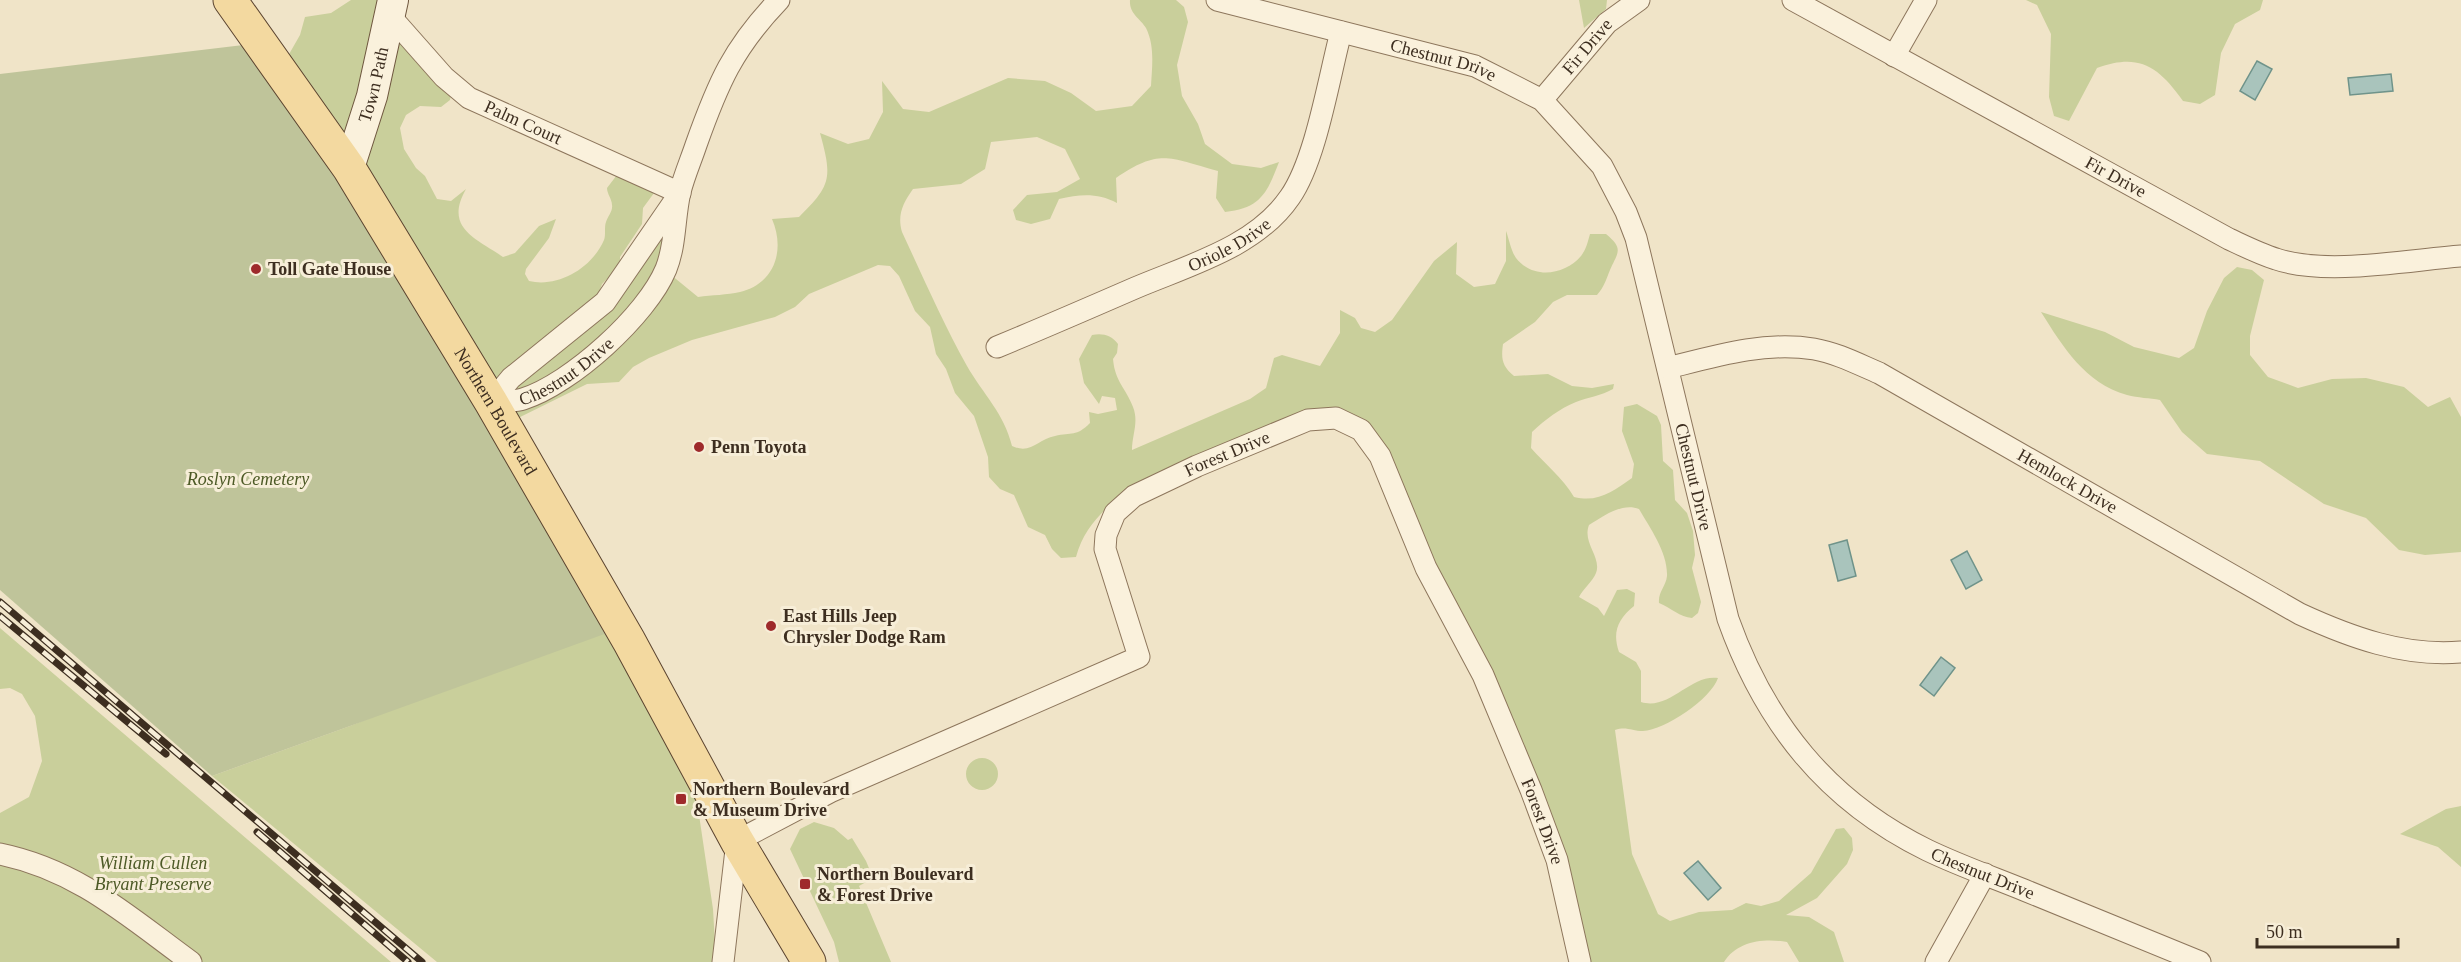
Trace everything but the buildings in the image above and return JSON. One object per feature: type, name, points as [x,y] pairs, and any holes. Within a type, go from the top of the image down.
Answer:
[{"type":"main road","name":"Northern Boulevard","points":[[230,0],[349,168],[491,402],[629,641],[737,841],[809,962]]},
{"type":"main road","name":"Northern Boulevard","points":[[737,841],[785,962]]},
{"type":"street","name":"Chestnut Drive","points":[[491,402],[522,399],[551,386],[572,372],[617,334],[644,303],[665,270],[674,240],[680,193],[715,91],[728,63],[744,38],[779,0]]},
{"type":"street","name":"Chestnut Drive","points":[[1217,0],[1475,66],[1542,99],[1596,159],[1626,212],[1636,238],[1728,619],[1743,662],[1768,707],[1810,764],[1869,816],[1926,849],[2200,962]]},
{"type":"street","name":"Fir Drive","points":[[1542,99],[1607,23],[1639,0]]},
{"type":"street","name":"Fir Drive","points":[[1793,0],[2229,239],[2277,260],[2341,266],[2461,256]]},
{"type":"street","points":[[1894,56],[1926,0]]},
{"type":"street","name":"Town Path","points":[[349,168],[372,96],[392,8]]},
{"type":"street","name":"Palm Court","points":[[392,8],[444,77],[469,98],[680,193]]},
{"type":"street","name":"Oriole Drive","points":[[997,347],[1224,250],[1263,226],[1291,196],[1300,178],[1310,152],[1341,32]]},
{"type":"street","name":"Chestnut Drive","points":[[491,402],[511,378],[605,302],[680,193]]},
{"type":"street","name":"Hemlock Drive","points":[[1668,368],[1755,348],[1814,349],[1843,356],[1879,373],[2300,614],[2342,634],[2383,646],[2461,652]]},
{"type":"street","name":"Forest Drive","points":[[737,841],[830,792],[1138,657],[1105,549],[1106,535],[1115,513],[1134,496],[1197,466],[1308,420],[1336,418],[1361,430],[1380,456],[1426,568],[1483,675],[1557,860],[1581,962]]},
{"type":"street","points":[[723,962],[737,841]]},
{"type":"street","points":[[4,855],[62,873],[89,888],[191,962]]},
{"type":"street","points":[[1936,962],[1985,874]]},
{"type":"green space","points":[[351,0],[394,0],[398,42],[409,39],[452,89],[450,100],[441,107],[420,106],[406,115],[400,128],[404,149],[416,168],[425,176],[437,199],[451,201],[466,189],[460,202],[459,213],[461,223],[473,237],[503,257],[515,253],[539,226],[556,219],[549,238],[526,269],[525,274],[529,281],[551,281],[562,278],[583,267],[599,250],[604,240],[605,224],[612,207],[607,188],[620,171],[654,179],[654,193],[643,208],[642,224],[620,257],[620,266],[602,284],[598,296],[680,193],[665,270],[698,297],[730,294],[752,288],[769,273],[777,253],[778,242],[772,219],[799,217],[818,197],[826,180],[826,160],[820,133],[848,144],[869,139],[883,112],[882,81],[903,109],[929,112],[1008,78],[1045,81],[1071,93],[1096,111],[1132,106],[1151,86],[1152,57],[1149,35],[1133,12],[1130,0],[1176,0],[1184,7],[1188,22],[1177,65],[1182,96],[1198,124],[1205,144],[1232,164],[1261,168],[1279,162],[1271,182],[1255,203],[1225,212],[1216,198],[1218,171],[1165,158],[1144,162],[1116,178],[1117,203],[1096,196],[1067,197],[1059,199],[1050,219],[1031,224],[1016,220],[1013,210],[1027,195],[1057,192],[1080,179],[1065,149],[1037,137],[991,142],[985,169],[961,184],[913,189],[902,209],[900,220],[902,232],[941,317],[967,366],[1004,424],[1012,446],[1024,449],[1049,438],[1081,430],[1090,423],[1089,412],[1098,414],[1117,410],[1115,398],[1102,396],[1099,404],[1084,383],[1079,359],[1092,335],[1106,335],[1118,344],[1117,353],[1113,359],[1114,367],[1135,413],[1132,450],[1250,399],[1266,388],[1274,358],[1282,355],[1320,366],[1340,333],[1340,310],[1355,318],[1361,328],[1375,332],[1392,320],[1434,261],[1457,242],[1456,274],[1474,287],[1495,284],[1506,261],[1506,231],[1516,258],[1531,270],[1540,272],[1558,271],[1566,267],[1581,256],[1590,234],[1606,234],[1615,243],[1618,251],[1605,283],[1597,295],[1567,295],[1553,302],[1535,322],[1503,344],[1502,354],[1503,362],[1514,376],[1548,374],[1572,386],[1592,388],[1614,384],[1613,389],[1564,408],[1532,432],[1531,448],[1559,477],[1574,497],[1591,498],[1605,495],[1632,478],[1634,464],[1622,431],[1624,407],[1637,404],[1657,416],[1661,425],[1663,461],[1673,470],[1675,500],[1687,513],[1693,531],[1695,555],[1692,568],[1701,602],[1698,613],[1692,618],[1659,603],[1667,576],[1667,567],[1658,541],[1639,509],[1626,507],[1612,511],[1589,525],[1588,538],[1597,567],[1595,576],[1579,597],[1598,608],[1604,616],[1617,590],[1627,589],[1635,593],[1634,606],[1620,621],[1616,638],[1619,652],[1636,662],[1641,671],[1641,702],[1661,701],[1698,681],[1718,678],[1714,686],[1697,704],[1675,719],[1643,731],[1615,730],[1632,854],[1658,914],[1670,921],[1699,912],[1732,910],[1746,903],[1761,906],[1779,901],[1811,873],[1836,829],[1844,828],[1852,838],[1853,850],[1847,864],[1817,898],[1786,915],[1809,917],[1834,932],[1844,962],[1799,962],[1787,942],[1769,940],[1744,945],[1736,949],[1724,962],[1580,962],[1557,860],[1380,456],[1336,418],[1109,506],[1089,529],[1076,557],[1061,558],[1052,549],[1045,535],[1028,527],[1014,495],[1000,489],[989,477],[988,457],[974,416],[955,393],[946,369],[936,354],[930,327],[915,311],[899,276],[890,266],[878,265],[809,294],[795,307],[775,317],[692,340],[633,367],[619,382],[587,384],[504,425],[280,70],[300,35],[305,17],[331,13]]},
{"type":"green space","points":[[1579,0],[1607,0],[1606,9],[1584,28]]},
{"type":"green space","points":[[2026,0],[2263,0],[2260,10],[2235,24],[2221,53],[2215,95],[2200,104],[2183,101],[2156,71],[2136,63],[2112,64],[2097,68],[2069,121],[2054,116],[2049,97],[2051,34],[2037,5]]},
{"type":"green space","name":"Roslyn Cemetery","points":[[260,43],[621,628],[212,776],[0,590],[0,74]]},
{"type":"green space","points":[[2237,267],[2252,270],[2264,280],[2250,336],[2250,355],[2268,377],[2298,388],[2332,379],[2366,378],[2404,387],[2428,407],[2450,397],[2461,417],[2461,552],[2425,555],[2399,550],[2366,518],[2324,504],[2260,461],[2207,454],[2182,432],[2160,400],[2127,395],[2099,382],[2087,373],[2076,362],[2041,312],[2105,332],[2134,347],[2179,358],[2194,348],[2207,311],[2224,278]]},
{"type":"green space","points":[[610,623],[691,761],[713,909],[716,962],[437,962],[212,776],[350,726]]},
{"type":"green space","name":"William Cullen Bryant Preserve","points":[[0,628],[391,962],[0,962],[0,813],[29,797],[42,761],[35,716],[22,694],[10,688],[0,689]]},
{"type":"green space","points":[[982,758],[993,763],[998,774],[993,785],[982,790],[971,785],[966,774],[971,763]]},
{"type":"green space","points":[[2461,806],[2461,867],[2438,847],[2400,834],[2446,809]]},
{"type":"green space","points":[[814,822],[834,828],[848,840],[852,838],[866,861],[873,878],[859,886],[891,962],[839,962],[834,942],[790,849],[800,829]]},
{"type":"water","points":[[2257,61],[2272,69],[2255,100],[2240,91]]},
{"type":"water","points":[[2391,74],[2393,91],[2350,95],[2348,78]]},
{"type":"water","points":[[1847,540],[1856,576],[1838,581],[1829,545]]},
{"type":"water","points":[[1967,551],[1982,580],[1966,589],[1951,560]]},
{"type":"water","points":[[1941,657],[1955,668],[1934,696],[1920,685]]},
{"type":"water","points":[[1698,861],[1721,888],[1708,900],[1684,873]]},
{"type":"railway","points":[[0,602],[422,962]]},
{"type":"railway","points":[[0,616],[166,754]]},
{"type":"railway","points":[[257,832],[408,962]]},
{"type":"place","name":"Toll Gate House","points":[[256,269]]},
{"type":"place","name":"Penn Toyota","points":[[699,447]]},
{"type":"place","name":"East Hills Jeep Chrysler Dodge Ram","points":[[771,626]]},
{"type":"place","name":"Northern Boulevard & Museum Drive","points":[[681,799]]},
{"type":"place","name":"Northern Boulevard & Forest Drive","points":[[805,884]]}]
